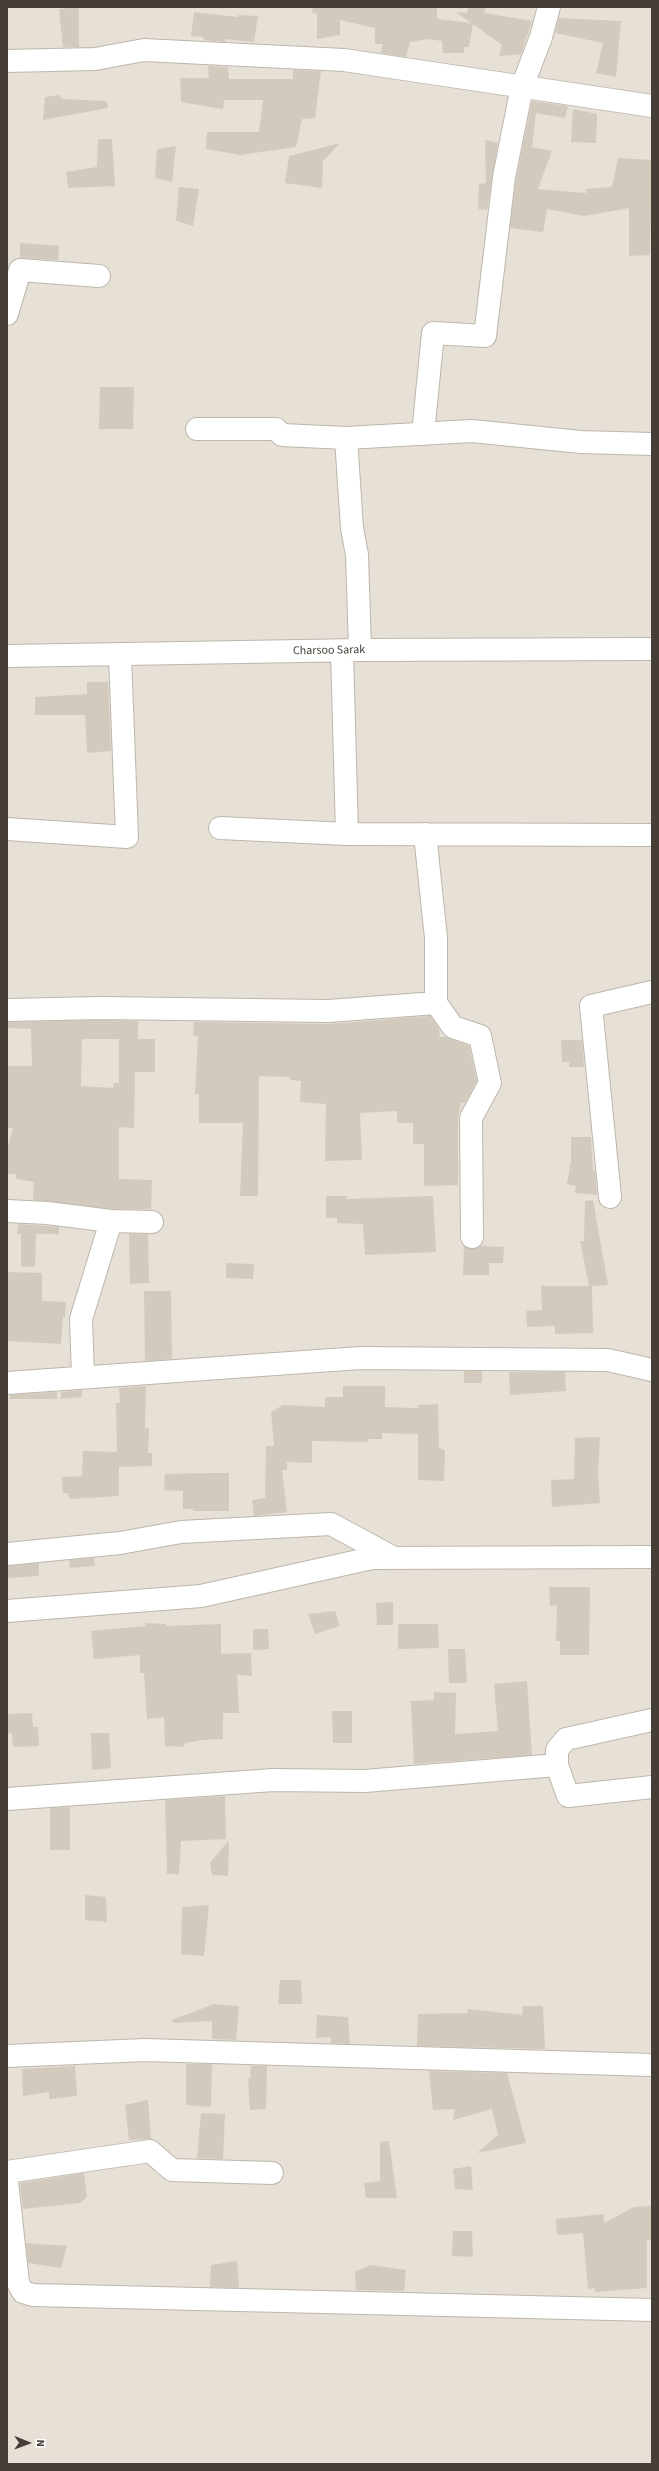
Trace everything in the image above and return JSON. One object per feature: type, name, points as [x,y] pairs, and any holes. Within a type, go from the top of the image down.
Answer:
[{"type":"street","points":[[423,434],[433,333],[484,336],[504,177],[522,86],[541,37],[549,7]]},
{"type":"street","points":[[7,61],[95,59],[144,50],[337,60],[652,106]]},
{"type":"street","points":[[7,314],[20,270],[99,276]]},
{"type":"street","points":[[197,429],[276,428],[282,435],[346,438],[472,431],[581,442],[652,444]]},
{"type":"street","points":[[346,438],[352,528],[357,556],[351,651],[347,834]]},
{"type":"street","name":"Charsoo Sarak","points":[[7,656],[120,656],[351,651],[652,649]]},
{"type":"street","points":[[7,829],[127,837],[120,656]]},
{"type":"street","points":[[220,828],[347,834],[652,835]]},
{"type":"street","points":[[425,834],[436,938],[436,1003],[453,1027],[480,1036],[490,1083],[471,1118],[472,1237]]},
{"type":"street","points":[[610,1197],[591,1006],[597,1003],[652,992]]},
{"type":"street","points":[[7,1010],[101,1008],[328,1011],[436,1003]]},
{"type":"street","points":[[7,1211],[47,1213],[111,1221],[152,1222]]},
{"type":"street","points":[[83,1376],[81,1319],[111,1221]]},
{"type":"street","points":[[7,1383],[83,1376],[360,1358],[608,1360],[652,1370]]},
{"type":"street","points":[[7,1554],[120,1543],[181,1532],[331,1524],[393,1558]]},
{"type":"street","points":[[7,1611],[201,1596],[372,1558],[652,1557]]},
{"type":"street","points":[[652,1720],[566,1739],[557,1750],[558,1765],[568,1796],[652,1787]]},
{"type":"street","points":[[7,1800],[273,1780],[365,1781],[558,1765]]},
{"type":"street","points":[[7,2056],[145,2050],[652,2065]]},
{"type":"street","points":[[7,2172],[150,2151],[172,2170],[272,2173]]},
{"type":"street","points":[[7,2181],[18,2283],[23,2292],[33,2295],[652,2310]]},
{"type":"shaded area","points":[[7,7],[652,7],[652,2464],[7,2464]]},
{"type":"building","points":[[79,7],[79,47],[63,47],[59,9]]},
{"type":"building","points":[[313,7],[437,7],[437,19],[471,23],[456,12],[467,13],[468,7],[486,7],[484,13],[532,21],[521,54],[499,56],[502,45],[473,24],[469,47],[464,47],[464,53],[443,53],[442,41],[427,39],[410,42],[406,57],[381,53],[383,44],[375,44],[375,28],[340,20],[340,35],[317,39],[317,14],[312,13]]},
{"type":"building","points":[[194,12],[238,17],[238,15],[258,16],[254,42],[225,39],[225,42],[204,40],[203,37],[191,36]]},
{"type":"building","points":[[559,18],[621,21],[616,77],[596,73],[603,43],[555,33]]},
{"type":"building","points":[[208,66],[228,67],[229,79],[293,79],[293,70],[321,71],[315,118],[302,119],[296,147],[240,155],[206,149],[207,132],[259,132],[263,100],[224,100],[223,109],[181,102],[180,78],[209,78]]},
{"type":"building","points":[[60,95],[61,99],[107,101],[108,108],[43,120],[45,97]]},
{"type":"building","points":[[532,101],[568,106],[565,118],[536,113],[532,147],[552,151],[538,189],[586,193],[586,189],[612,187],[618,158],[652,160],[650,255],[629,256],[629,208],[584,216],[547,209],[543,232],[510,228],[516,179]]},
{"type":"building","points":[[573,109],[597,114],[596,143],[571,142]]},
{"type":"building","points":[[98,139],[112,139],[115,186],[68,188],[66,172],[97,167]]},
{"type":"building","points":[[485,140],[498,143],[487,210],[478,209],[479,184],[486,183]]},
{"type":"building","points":[[340,143],[323,161],[322,188],[285,183],[289,156]]},
{"type":"building","points":[[176,146],[172,182],[155,178],[157,149]]},
{"type":"building","points":[[179,187],[199,189],[193,226],[176,221]]},
{"type":"building","points":[[20,243],[59,246],[58,260],[20,258]]},
{"type":"building","points":[[100,387],[134,387],[133,429],[99,429]]},
{"type":"building","points":[[87,682],[108,682],[111,751],[87,753],[85,715],[35,715],[35,697],[87,694]]},
{"type":"building","points":[[430,1016],[439,1029],[440,1037],[446,1037],[469,1046],[477,1081],[465,1103],[461,1103],[458,1118],[458,1185],[424,1186],[424,1144],[413,1144],[413,1123],[397,1123],[397,1111],[360,1113],[362,1160],[325,1161],[326,1104],[300,1102],[301,1081],[290,1080],[290,1077],[259,1076],[258,1196],[240,1196],[243,1123],[199,1123],[199,1094],[195,1094],[198,1036],[193,1036],[194,1022],[328,1024]]},
{"type":"building","points":[[101,1020],[138,1021],[138,1039],[155,1039],[155,1072],[135,1072],[134,1128],[119,1127],[119,1179],[152,1180],[151,1209],[112,1209],[33,1200],[34,1182],[16,1179],[16,1174],[7,1174],[7,1149],[13,1129],[7,1127],[7,1066],[32,1066],[31,1029],[7,1028],[7,1022]],"holes":[[[82,1039],[119,1039],[119,1083],[114,1083],[113,1088],[81,1086]]]},
{"type":"building","points":[[561,1040],[582,1040],[584,1067],[569,1067],[569,1062],[562,1062]]},
{"type":"building","points":[[571,1137],[591,1137],[593,1171],[595,1171],[597,1195],[575,1193],[576,1186],[567,1184],[571,1161]]},
{"type":"building","points":[[326,1196],[347,1196],[347,1199],[433,1196],[436,1252],[365,1255],[363,1224],[337,1223],[337,1218],[326,1218]]},
{"type":"building","points":[[593,1200],[608,1285],[592,1286],[593,1333],[555,1334],[555,1326],[527,1327],[526,1311],[542,1310],[541,1286],[589,1286],[580,1241],[584,1241],[585,1201]]},
{"type":"building","points":[[18,1224],[59,1227],[59,1234],[36,1234],[35,1267],[21,1266],[21,1234],[17,1234]]},
{"type":"building","points":[[129,1234],[148,1234],[149,1283],[130,1284]]},
{"type":"building","points":[[464,1246],[472,1249],[480,1246],[504,1247],[503,1263],[489,1263],[489,1275],[463,1275]]},
{"type":"building","points":[[226,1263],[254,1264],[253,1279],[226,1278]]},
{"type":"building","points":[[7,1272],[42,1273],[42,1301],[66,1302],[65,1317],[63,1317],[61,1344],[7,1341]]},
{"type":"building","points":[[144,1291],[171,1291],[172,1359],[145,1361]]},
{"type":"building","points":[[464,1371],[482,1371],[482,1383],[464,1383]]},
{"type":"building","points":[[509,1372],[565,1372],[566,1391],[510,1395]]},
{"type":"building","points":[[146,1386],[145,1428],[149,1428],[148,1453],[152,1453],[152,1466],[119,1467],[119,1496],[69,1499],[68,1493],[63,1493],[62,1477],[82,1476],[83,1451],[117,1452],[116,1403],[120,1403],[119,1388]]},
{"type":"building","points":[[343,1386],[385,1386],[385,1407],[418,1408],[418,1405],[438,1404],[439,1448],[445,1450],[444,1481],[418,1480],[418,1434],[382,1433],[382,1439],[368,1439],[368,1442],[312,1441],[312,1463],[287,1462],[287,1470],[282,1470],[287,1512],[254,1516],[252,1500],[265,1498],[266,1446],[274,1446],[271,1412],[283,1405],[325,1407],[325,1397],[343,1397]]},
{"type":"building","points":[[82,1390],[82,1397],[61,1399],[61,1392]]},
{"type":"building","points":[[57,1392],[57,1399],[10,1399],[10,1395]]},
{"type":"building","points":[[600,1437],[598,1472],[600,1503],[552,1507],[551,1480],[574,1479],[575,1438]]},
{"type":"building","points":[[229,1473],[229,1511],[193,1511],[193,1509],[183,1509],[183,1491],[164,1490],[165,1474]]},
{"type":"building","points":[[94,1558],[95,1566],[70,1568],[69,1560]]},
{"type":"building","points":[[39,1563],[39,1576],[7,1578],[7,1566]]},
{"type":"building","points":[[549,1587],[590,1587],[589,1655],[560,1655],[560,1641],[556,1641],[557,1605],[550,1606]]},
{"type":"building","points":[[393,1602],[393,1625],[377,1625],[376,1603]]},
{"type":"building","points":[[335,1611],[340,1626],[315,1634],[308,1614]]},
{"type":"building","points":[[145,1623],[166,1624],[166,1626],[221,1624],[221,1654],[251,1653],[252,1676],[237,1675],[239,1713],[223,1713],[223,1739],[202,1740],[186,1743],[183,1747],[165,1746],[164,1717],[147,1719],[144,1673],[140,1673],[140,1655],[94,1659],[91,1631],[145,1626]]},
{"type":"building","points":[[398,1624],[438,1624],[439,1648],[398,1649]]},
{"type":"building","points":[[253,1629],[268,1629],[269,1649],[253,1650]]},
{"type":"building","points":[[448,1649],[465,1649],[467,1683],[449,1683]]},
{"type":"building","points":[[527,1681],[532,1755],[414,1764],[411,1701],[434,1700],[434,1692],[456,1693],[455,1734],[498,1731],[494,1684]]},
{"type":"building","points":[[332,1711],[352,1711],[352,1743],[333,1743]]},
{"type":"building","points":[[32,1713],[33,1727],[38,1727],[39,1746],[13,1747],[12,1733],[7,1734],[7,1714]]},
{"type":"building","points":[[91,1733],[109,1733],[111,1768],[92,1770]]},
{"type":"building","points":[[225,1796],[226,1839],[181,1841],[179,1874],[167,1874],[165,1800]]},
{"type":"building","points":[[70,1807],[70,1850],[50,1850],[50,1808]]},
{"type":"building","points":[[229,1840],[228,1876],[212,1875],[210,1863]]},
{"type":"building","points":[[85,1895],[106,1897],[107,1922],[85,1920]]},
{"type":"building","points":[[209,1905],[204,1956],[181,1954],[182,1907]]},
{"type":"building","points":[[280,1980],[301,1980],[302,2004],[278,2004]]},
{"type":"building","points":[[214,2004],[239,2006],[236,2040],[212,2039],[212,2021],[173,2023],[172,2020]]},
{"type":"building","points":[[523,2006],[543,2006],[545,2049],[417,2046],[418,2014],[467,2013],[468,2009],[522,2015]]},
{"type":"building","points":[[317,2015],[348,2017],[350,2044],[331,2043],[331,2037],[316,2038]]},
{"type":"building","points":[[186,2064],[212,2064],[211,2107],[186,2105]]},
{"type":"building","points":[[75,2066],[77,2096],[49,2099],[49,2092],[23,2096],[22,2069]]},
{"type":"building","points":[[251,2066],[267,2066],[266,2109],[250,2110],[248,2078],[250,2079]]},
{"type":"building","points":[[429,2071],[507,2073],[526,2143],[477,2153],[498,2135],[492,2109],[453,2120],[455,2109],[433,2110]]},
{"type":"building","points":[[148,2100],[151,2139],[129,2140],[125,2105]]},
{"type":"building","points":[[201,2113],[225,2114],[223,2159],[197,2158]]},
{"type":"building","points":[[389,2141],[397,2198],[366,2198],[364,2183],[380,2181],[380,2142]]},
{"type":"building","points":[[471,2166],[473,2190],[455,2189],[453,2169]]},
{"type":"building","points":[[84,2173],[87,2197],[80,2203],[23,2209],[20,2183]]},
{"type":"building","points":[[652,2206],[652,2240],[647,2240],[647,2288],[595,2292],[595,2288],[588,2289],[583,2233],[557,2235],[556,2219],[604,2214],[604,2223],[634,2207]]},
{"type":"building","points":[[453,2231],[472,2231],[473,2257],[452,2256]]},
{"type":"building","points":[[26,2243],[67,2246],[61,2268],[28,2263]]},
{"type":"building","points":[[237,2261],[239,2288],[210,2287],[211,2265]]},
{"type":"building","points":[[370,2265],[406,2270],[404,2291],[356,2290],[355,2272]]}]
